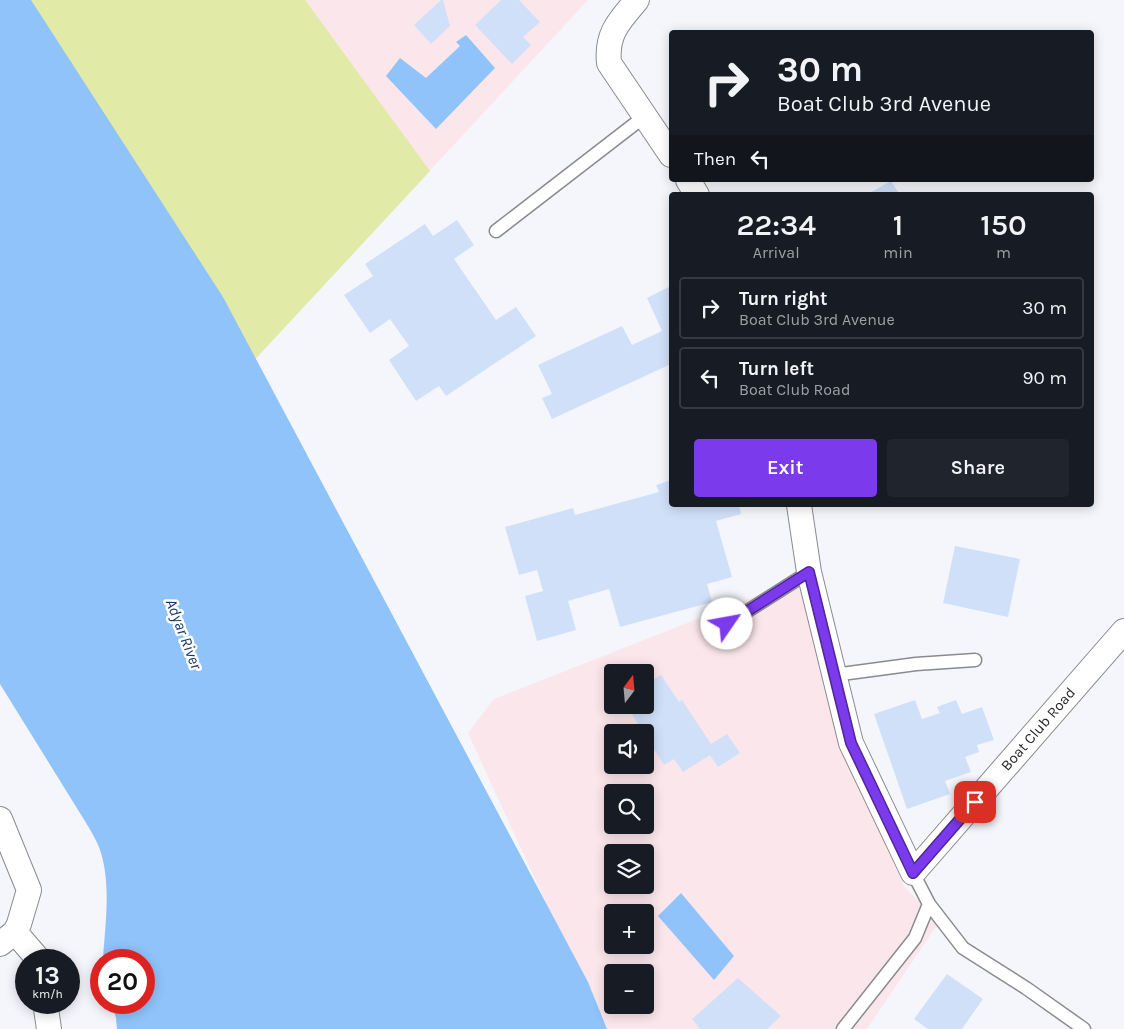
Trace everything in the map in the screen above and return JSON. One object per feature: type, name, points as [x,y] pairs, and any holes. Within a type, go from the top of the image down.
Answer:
[{"type":"street","points":[[637,0],[618,23],[611,35],[608,50],[609,63],[669,152]]},
{"type":"street","points":[[799,507],[809,572],[851,743],[913,873]]},
{"type":"street","name":"Boat Club Road","points":[[913,873],[1124,631]]},
{"type":"street","points":[[0,819],[29,890],[11,934],[27,949]]},
{"type":"street","points":[[47,1014],[49,1029]]},
{"type":"lane","points":[[496,231],[646,116]]},
{"type":"lane","points":[[727,624],[809,572]]},
{"type":"lane","points":[[834,674],[916,664],[975,660]]},
{"type":"lane","points":[[913,873],[928,904],[963,948],[1026,988],[1084,1029]]},
{"type":"lane","points":[[843,1029],[915,938],[928,904]]},
{"type":"shaded area","points":[[8,0],[588,0],[248,367]]},
{"type":"shaded area","points":[[799,579],[839,744],[904,886],[939,922],[867,1029],[604,1029],[468,733],[494,699]]},
{"type":"green space","points":[[8,0],[305,0],[430,171],[248,367]]},
{"type":"water","name":"Adyar River","points":[[0,0],[31,0],[223,297],[588,982],[607,1029],[117,1029],[115,1014],[155,1014],[155,949],[104,949],[107,889],[99,847],[0,684]]},
{"type":"water","points":[[466,35],[495,68],[436,129],[386,76],[400,58],[426,78],[460,46],[456,42]]},
{"type":"water","points":[[681,893],[734,956],[714,980],[658,916]]},
{"type":"building","points":[[443,0],[450,26],[431,44],[414,25]]},
{"type":"building","points":[[501,0],[519,0],[540,22],[523,37],[531,45],[512,64],[475,25]]},
{"type":"building","points":[[892,182],[898,192],[871,192]]},
{"type":"building","points":[[457,220],[474,245],[454,259],[496,320],[516,307],[536,336],[446,396],[439,386],[416,401],[389,360],[409,346],[390,319],[370,333],[344,295],[373,276],[365,264],[425,224],[433,236]]},
{"type":"building","points":[[669,287],[669,365],[552,419],[542,398],[552,394],[538,365],[622,326],[632,345],[662,331],[647,298]]},
{"type":"building","points":[[669,481],[669,507],[739,507],[741,514],[716,521],[732,577],[707,584],[712,602],[620,627],[609,589],[568,601],[576,630],[537,641],[525,596],[543,591],[537,570],[519,575],[505,527],[573,508],[575,515],[659,492],[656,485]]},
{"type":"building","points":[[955,546],[1020,559],[1008,617],[943,603]]},
{"type":"building","points":[[661,675],[679,702],[682,700],[711,744],[727,734],[740,753],[718,767],[710,755],[683,772],[674,759],[664,765],[654,749],[654,724],[638,724],[632,714],[654,714],[654,679]]},
{"type":"building","points":[[915,700],[922,719],[940,713],[937,707],[956,700],[962,714],[982,707],[994,740],[977,745],[979,752],[965,757],[971,772],[945,781],[950,794],[907,809],[874,714]]},
{"type":"building","points":[[947,974],[983,999],[962,1029],[928,1029],[914,1019]]},
{"type":"building","points":[[738,978],[781,1016],[767,1029],[700,1029],[692,1019]]},
{"type":"route","points":[[727,624],[809,572],[851,743],[913,873],[975,802]]}]
